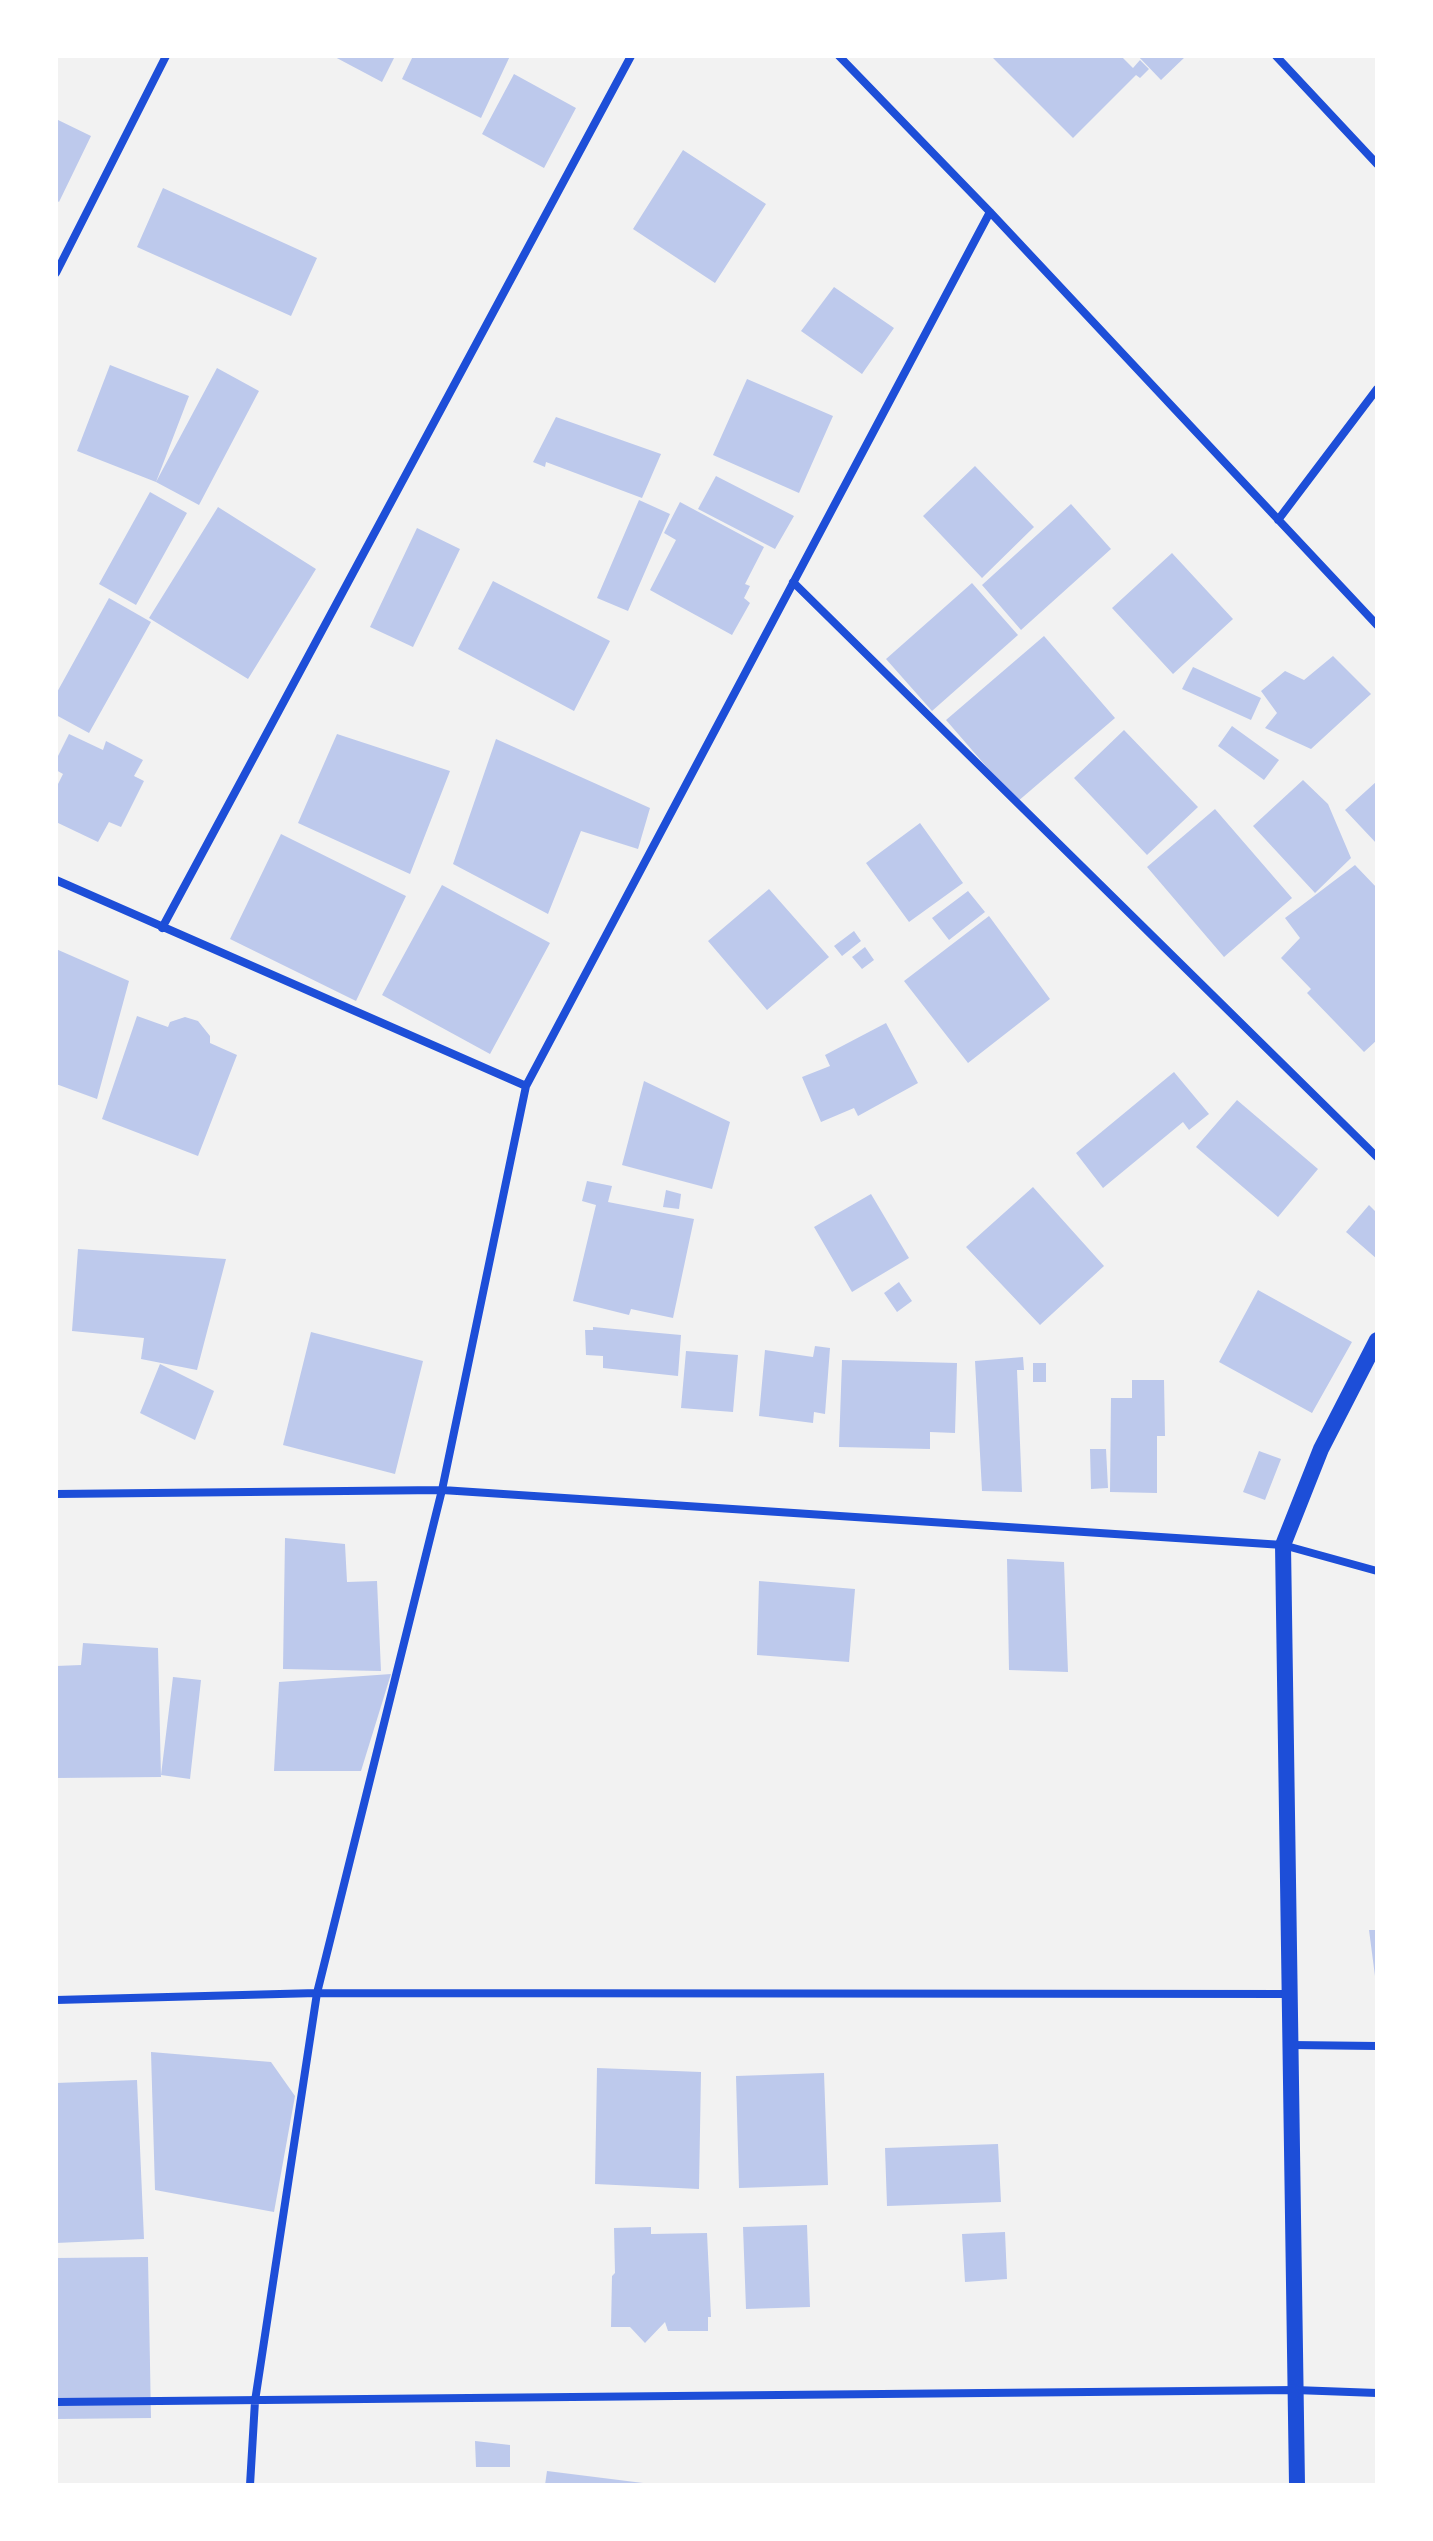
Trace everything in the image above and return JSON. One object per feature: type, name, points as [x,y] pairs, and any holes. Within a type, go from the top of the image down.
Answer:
[{"type":"main road","points":[[1297,2485],[1283,1545],[1321,1449],[1377,1340]]},
{"type":"street","points":[[56,273],[166,56]]},
{"type":"street","points":[[162,928],[631,56]]},
{"type":"street","points":[[839,56],[990,212],[1377,625]]},
{"type":"street","points":[[1276,56],[1377,164]]},
{"type":"street","points":[[250,2485],[255,2401],[317,1993],[442,1490],[526,1086],[990,212]]},
{"type":"street","points":[[1278,520],[1377,389]]},
{"type":"street","points":[[793,582],[1377,1157]]},
{"type":"street","points":[[56,880],[526,1086]]},
{"type":"street","points":[[56,1494],[442,1490],[1283,1545],[1377,1571]]},
{"type":"street","points":[[56,2000],[317,1993],[1291,1994]]},
{"type":"street","points":[[1291,2045],[1377,2046]]},
{"type":"street","points":[[56,2402],[1295,2390],[1377,2393]]},
{"type":"building","points":[[333,56],[395,56],[382,82]]},
{"type":"building","points":[[413,56],[510,56],[481,118],[402,79]]},
{"type":"building","points":[[991,56],[1121,56],[1133,68],[1140,60],[1149,69],[1140,78],[1136,75],[1073,138]]},
{"type":"building","points":[[1138,56],[1186,56],[1161,80]]},
{"type":"building","points":[[514,74],[576,108],[544,168],[482,134]]},
{"type":"building","points":[[56,119],[91,136],[59,202],[56,200]]},
{"type":"building","points":[[683,150],[766,204],[715,283],[633,229]]},
{"type":"building","points":[[163,188],[317,258],[291,316],[137,247]]},
{"type":"building","points":[[834,287],[894,328],[862,374],[801,331]]},
{"type":"building","points":[[110,365],[189,396],[156,482],[77,451]]},
{"type":"building","points":[[217,368],[259,391],[199,505],[156,482]]},
{"type":"building","points":[[747,379],[833,416],[799,493],[713,455]]},
{"type":"building","points":[[556,417],[661,454],[642,498],[546,462],[545,467],[533,462]]},
{"type":"building","points":[[975,466],[1034,527],[982,578],[923,516]]},
{"type":"building","points":[[716,476],[794,516],[775,549],[698,509]]},
{"type":"building","points":[[150,492],[187,513],[136,605],[99,584]]},
{"type":"building","points":[[639,500],[670,514],[628,611],[597,598]]},
{"type":"building","points":[[680,502],[764,547],[745,584],[750,586],[744,598],[750,603],[732,635],[650,590],[676,540],[664,533]]},
{"type":"building","points":[[1071,504],[1111,549],[1021,630],[982,585]]},
{"type":"building","points":[[218,507],[316,569],[248,679],[149,618]]},
{"type":"building","points":[[417,528],[460,549],[413,647],[370,627]]},
{"type":"building","points":[[1172,553],[1233,619],[1173,674],[1112,608]]},
{"type":"building","points":[[493,581],[610,641],[574,711],[458,649]]},
{"type":"building","points":[[972,583],[1018,635],[932,711],[886,659]]},
{"type":"building","points":[[109,598],[151,622],[89,733],[56,715],[56,694]]},
{"type":"building","points":[[1044,636],[1115,718],[1017,802],[946,720]]},
{"type":"building","points":[[1333,656],[1371,694],[1311,749],[1265,728],[1277,713],[1261,691],[1285,671],[1304,680]]},
{"type":"building","points":[[1193,667],[1261,698],[1251,720],[1182,689]]},
{"type":"building","points":[[1232,726],[1279,760],[1264,780],[1218,746]]},
{"type":"building","points":[[1124,730],[1198,807],[1147,855],[1074,778]]},
{"type":"building","points":[[69,734],[103,750],[106,741],[143,760],[134,776],[144,781],[121,827],[109,822],[98,842],[56,822],[56,788],[63,774],[56,770],[56,760]]},
{"type":"building","points":[[337,734],[450,771],[410,874],[298,823]]},
{"type":"building","points":[[496,739],[650,808],[638,849],[581,831],[548,914],[453,864]]},
{"type":"building","points":[[1303,780],[1328,804],[1351,858],[1315,893],[1253,826]]},
{"type":"building","points":[[1377,781],[1377,844],[1345,810]]},
{"type":"building","points":[[1215,809],[1292,898],[1224,957],[1147,867]]},
{"type":"building","points":[[920,823],[963,883],[909,922],[866,863]]},
{"type":"building","points":[[281,834],[406,896],[356,1001],[230,939]]},
{"type":"building","points":[[1355,865],[1377,888],[1377,1040],[1364,1052],[1307,993],[1311,989],[1281,958],[1300,938],[1285,918]]},
{"type":"building","points":[[442,885],[550,943],[490,1054],[382,995]]},
{"type":"building","points":[[769,889],[829,957],[767,1010],[708,941]]},
{"type":"building","points":[[968,891],[985,912],[949,940],[932,918]]},
{"type":"building","points":[[989,916],[1050,999],[968,1063],[904,981]]},
{"type":"building","points":[[854,931],[861,941],[842,956],[834,946]]},
{"type":"building","points":[[865,947],[874,960],[862,969],[852,957]]},
{"type":"building","points":[[56,949],[129,981],[97,1099],[56,1084]]},
{"type":"building","points":[[137,1016],[168,1027],[170,1022],[185,1017],[198,1021],[210,1036],[210,1043],[237,1055],[198,1156],[102,1119]]},
{"type":"building","points":[[886,1023],[918,1083],[858,1116],[854,1108],[821,1122],[802,1077],[830,1066],[825,1055]]},
{"type":"building","points":[[1174,1072],[1209,1114],[1189,1130],[1183,1122],[1103,1188],[1076,1153]]},
{"type":"building","points":[[644,1081],[730,1122],[712,1189],[622,1165]]},
{"type":"building","points":[[1237,1100],[1318,1169],[1278,1217],[1196,1147]]},
{"type":"building","points":[[587,1181],[612,1186],[608,1202],[694,1219],[673,1318],[631,1309],[629,1315],[573,1301],[596,1205],[582,1201]]},
{"type":"building","points":[[1033,1187],[1104,1266],[1040,1325],[966,1247]]},
{"type":"building","points":[[666,1190],[681,1194],[679,1209],[663,1207]]},
{"type":"building","points":[[871,1194],[909,1258],[852,1292],[814,1227]]},
{"type":"building","points":[[1369,1205],[1377,1213],[1377,1259],[1346,1232]]},
{"type":"building","points":[[78,1249],[226,1259],[197,1370],[141,1359],[144,1338],[72,1331]]},
{"type":"building","points":[[899,1282],[912,1301],[897,1312],[884,1293]]},
{"type":"building","points":[[1258,1290],[1352,1342],[1312,1413],[1219,1362]]},
{"type":"building","points":[[593,1327],[681,1335],[678,1376],[603,1368],[603,1356],[586,1355],[585,1330],[593,1330]]},
{"type":"building","points":[[311,1332],[423,1361],[395,1474],[283,1445]]},
{"type":"building","points":[[815,1346],[830,1348],[825,1414],[814,1412],[813,1423],[759,1416],[765,1350],[813,1357]]},
{"type":"building","points":[[686,1351],[738,1355],[733,1412],[681,1408]]},
{"type":"building","points":[[1023,1357],[1024,1370],[1017,1370],[1022,1492],[982,1491],[975,1361]]},
{"type":"building","points":[[842,1360],[957,1363],[955,1433],[930,1432],[930,1449],[839,1447]]},
{"type":"building","points":[[1033,1363],[1046,1363],[1046,1382],[1033,1382]]},
{"type":"building","points":[[160,1364],[214,1391],[195,1440],[140,1413]]},
{"type":"building","points":[[1132,1380],[1164,1380],[1165,1436],[1157,1436],[1157,1493],[1110,1492],[1111,1398],[1132,1398]]},
{"type":"building","points":[[1090,1449],[1106,1449],[1108,1488],[1091,1489]]},
{"type":"building","points":[[1259,1451],[1281,1459],[1265,1500],[1243,1492]]},
{"type":"building","points":[[285,1538],[345,1544],[347,1582],[377,1581],[381,1671],[283,1669]]},
{"type":"building","points":[[1007,1559],[1064,1562],[1068,1672],[1009,1670]]},
{"type":"building","points":[[759,1581],[855,1589],[849,1662],[757,1655]]},
{"type":"building","points":[[83,1643],[158,1648],[161,1777],[56,1778],[56,1666],[81,1665]]},
{"type":"building","points":[[391,1674],[361,1771],[274,1771],[279,1682]]},
{"type":"building","points":[[173,1677],[201,1680],[190,1779],[161,1775]]},
{"type":"building","points":[[1369,1930],[1377,1930],[1377,1976],[1375,1976]]},
{"type":"building","points":[[151,2052],[271,2062],[295,2096],[274,2212],[155,2190]]},
{"type":"building","points":[[597,2068],[701,2072],[699,2189],[595,2184]]},
{"type":"building","points":[[824,2073],[828,2185],[739,2188],[736,2076]]},
{"type":"building","points":[[137,2080],[144,2239],[56,2243],[56,2083]]},
{"type":"building","points":[[998,2144],[1001,2202],[887,2206],[885,2148]]},
{"type":"building","points":[[807,2225],[810,2307],[746,2309],[743,2227]]},
{"type":"building","points":[[651,2227],[651,2234],[707,2233],[711,2317],[708,2317],[708,2331],[668,2331],[665,2322],[645,2343],[630,2327],[611,2327],[614,2228]]},
{"type":"building","points":[[1005,2232],[1007,2279],[965,2282],[962,2234]]},
{"type":"building","points":[[148,2257],[151,2418],[56,2419],[56,2258]]},
{"type":"building","points":[[475,2441],[510,2445],[510,2467],[476,2467]]},
{"type":"building","points":[[547,2471],[643,2483],[643,2485],[545,2485]]}]
